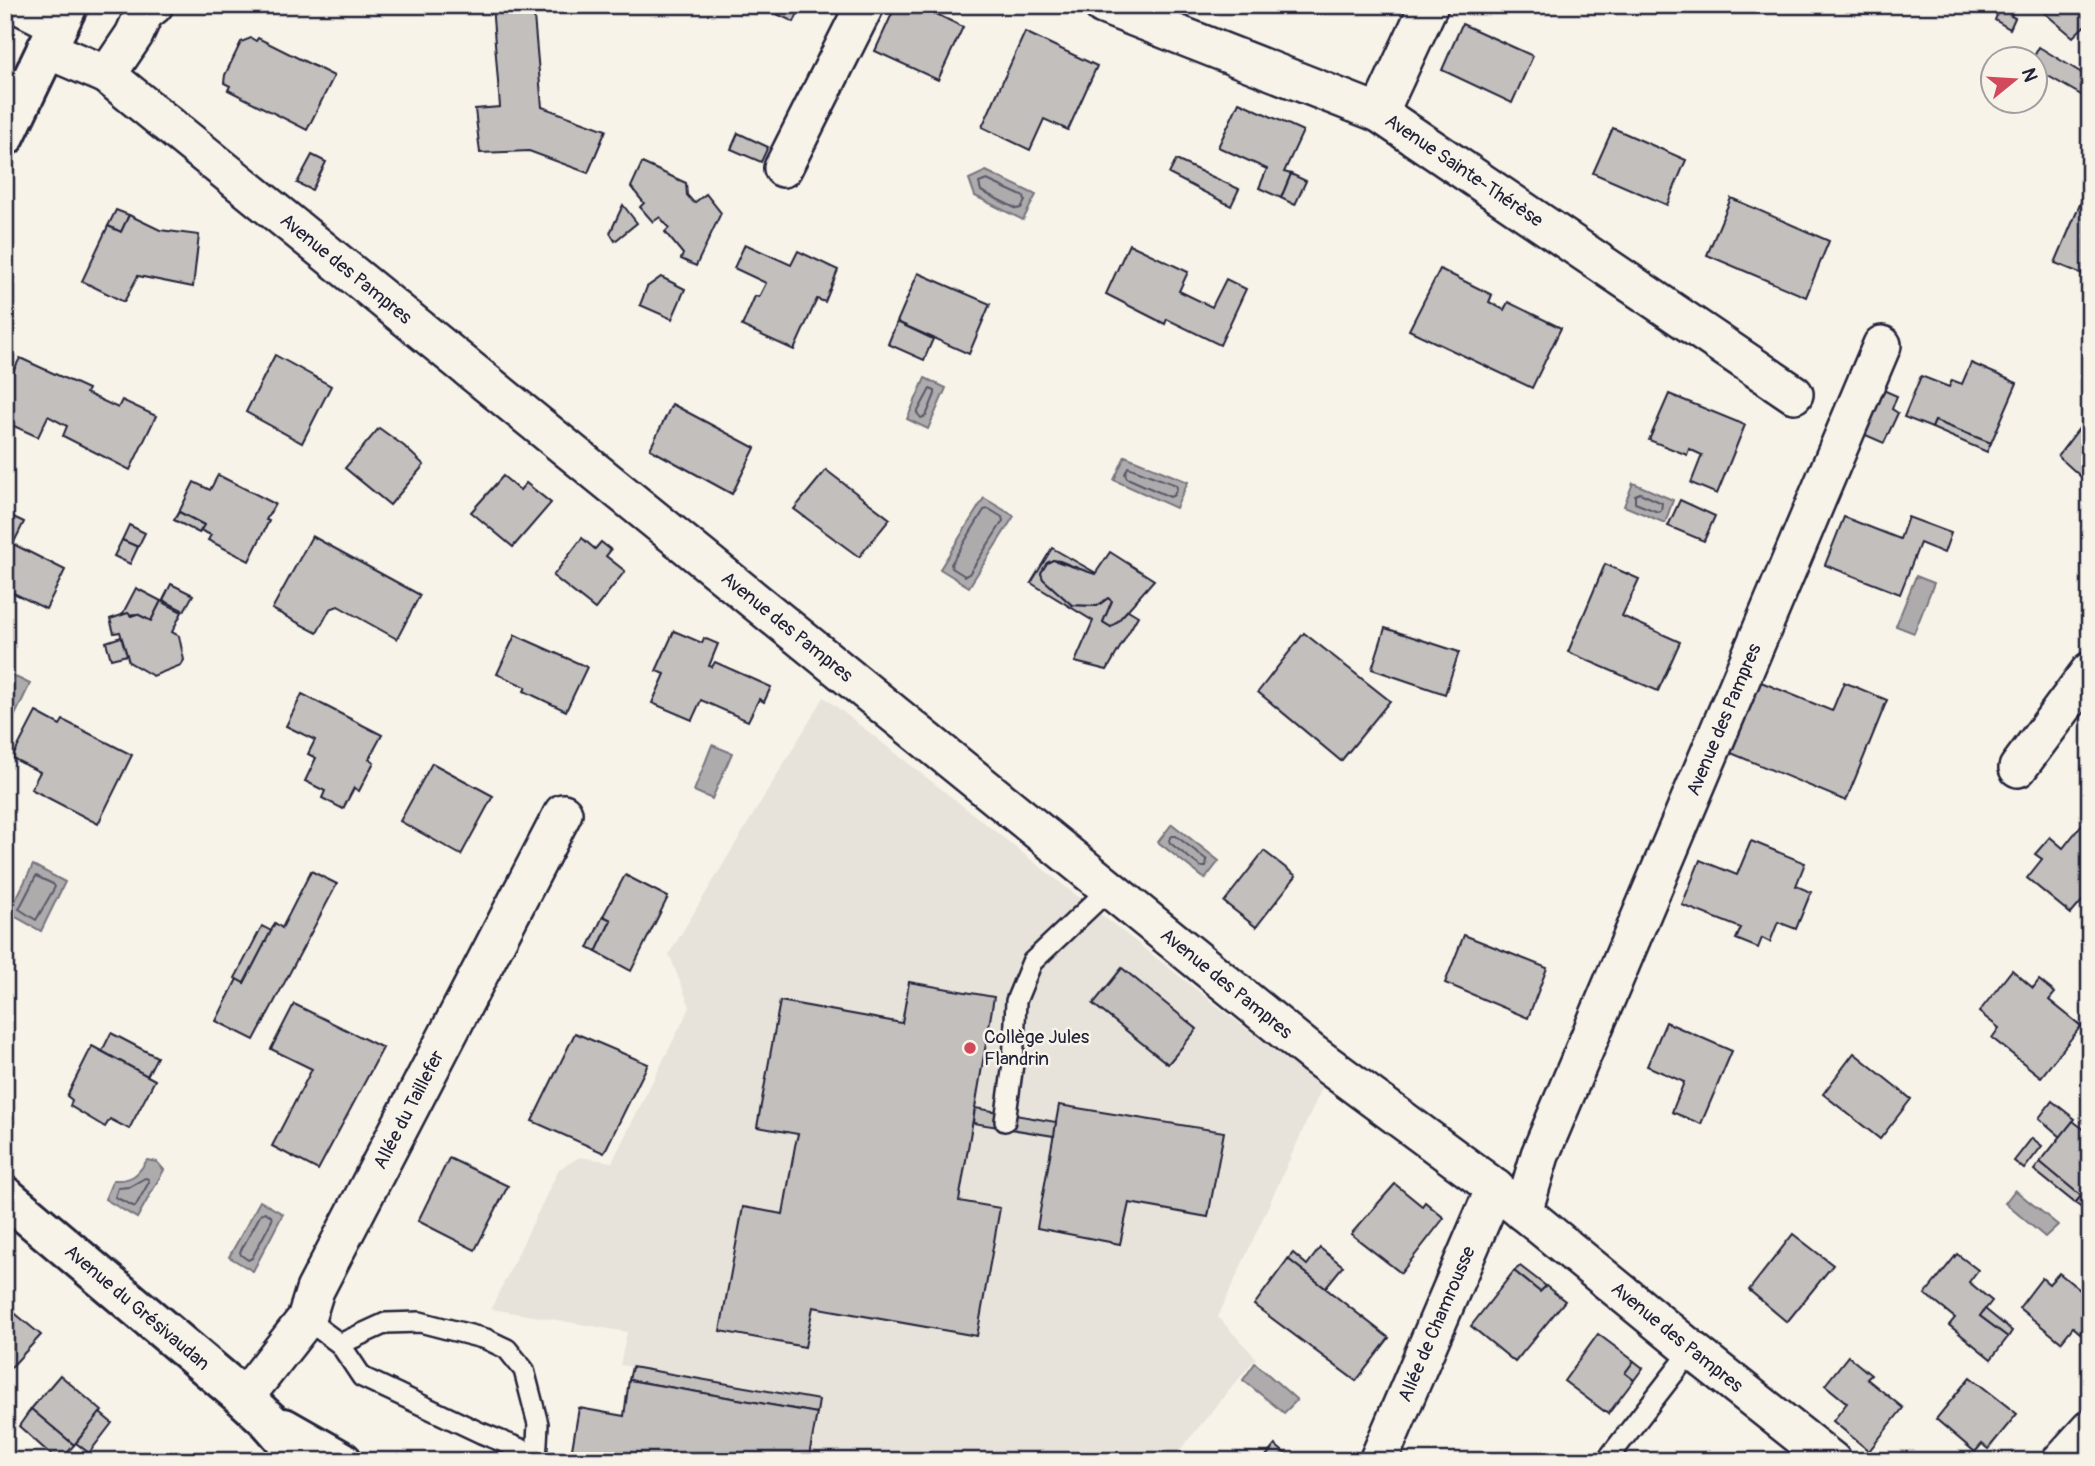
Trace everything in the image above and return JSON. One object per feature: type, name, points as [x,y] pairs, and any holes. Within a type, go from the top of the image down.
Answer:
[{"type":"street","name":"Avenue des Pampres","points":[[19,5],[58,26],[107,75],[655,522],[1313,1054],[1495,1188],[1832,1461]]},
{"type":"street","points":[[107,75],[134,35],[144,13],[154,5]]},
{"type":"street","points":[[783,168],[865,5]]},
{"type":"street","name":"Avenue Sainte-Thérèse","points":[[1103,5],[1379,113],[1794,394]]},
{"type":"street","points":[[1379,113],[1430,5]]},
{"type":"street","points":[[5,136],[58,26]]},
{"type":"street","name":"Avenue des Pampres","points":[[1523,1212],[1540,1155],[1881,345]]},
{"type":"street","points":[[2018,768],[2090,671]]},
{"type":"street","name":"Allée du Taillefer","points":[[257,1409],[306,1320],[316,1290],[563,813]]},
{"type":"street","name":"Allée de Chamrousse","points":[[1378,1461],[1495,1188]]},
{"type":"street","name":"Avenue du Grésivaudan","points":[[5,1196],[257,1409],[304,1461]]},
{"type":"street","name":"Avenue du Grésivaudan","points":[[257,1409],[342,1461]]},
{"type":"street","points":[[2061,1461],[2090,1429]]},
{"type":"lane","points":[[1005,1121],[1013,1064],[1016,1001],[1032,962],[1110,888]]},
{"type":"lane","points":[[306,1320],[340,1344],[362,1377],[536,1458],[538,1424],[524,1370],[507,1349],[486,1339],[419,1322],[386,1323],[340,1344]]},
{"type":"lane","points":[[1606,1461],[1692,1350]]},
{"type":"shaded area","name":"Collège Jules Flandrin","points":[[824,697],[1322,1088],[1218,1317],[1256,1358],[1171,1461],[570,1461],[579,1408],[624,1415],[632,1367],[620,1365],[627,1332],[491,1309],[559,1169],[580,1157],[612,1162],[690,1007],[669,954]]},
{"type":"water","points":[[986,171],[1036,195],[1023,220],[975,196],[969,179]]},
{"type":"water","points":[[925,378],[946,388],[928,429],[907,419]]},
{"type":"water","points":[[1125,456],[1188,482],[1176,508],[1114,480]]},
{"type":"water","points":[[1633,483],[1673,500],[1665,523],[1624,506]]},
{"type":"water","points":[[984,498],[1014,516],[969,587],[940,569]]},
{"type":"water","points":[[1916,576],[1934,583],[1914,633],[1896,626]]},
{"type":"water","points":[[5,672],[30,684],[5,736]]},
{"type":"water","points":[[712,745],[732,753],[712,799],[694,791]]},
{"type":"water","points":[[1172,824],[1219,861],[1205,879],[1158,842]]},
{"type":"water","points":[[33,865],[65,882],[41,931],[9,913]]},
{"type":"water","points":[[147,1160],[157,1162],[164,1170],[137,1218],[105,1199],[113,1180],[134,1176]]},
{"type":"water","points":[[2015,1190],[2058,1225],[2045,1237],[2005,1203]]},
{"type":"water","points":[[260,1201],[283,1214],[253,1271],[229,1257]]},
{"type":"water","points":[[1255,1363],[1297,1400],[1284,1413],[1243,1380]]},
{"type":"building","points":[[492,5],[533,5],[542,107],[606,130],[588,173],[529,151],[480,153],[475,109],[500,107]]},
{"type":"building","points":[[757,5],[802,5],[794,22]]},
{"type":"building","points":[[896,5],[918,5],[963,27],[938,80],[875,51]]},
{"type":"building","points":[[2001,5],[2016,5],[2011,16],[2015,18],[2010,29],[1995,20]]},
{"type":"building","points":[[2035,5],[2090,5],[2090,31],[2084,26],[2073,37]]},
{"type":"building","points":[[1462,24],[1533,56],[1512,103],[1442,70]]},
{"type":"building","points":[[1025,32],[1097,66],[1068,130],[1044,119],[1030,150],[982,127]]},
{"type":"building","points":[[251,38],[256,41],[258,38],[334,76],[307,130],[228,90],[230,86],[224,83],[225,75],[241,42]]},
{"type":"building","points":[[2050,54],[2090,78],[2090,100],[2050,77]]},
{"type":"building","points":[[1239,102],[1303,131],[1284,172],[1291,174],[1281,198],[1259,188],[1267,169],[1218,147]]},
{"type":"building","points":[[1613,128],[1686,160],[1667,205],[1593,173]]},
{"type":"building","points":[[738,133],[768,147],[761,162],[731,149]]},
{"type":"building","points":[[312,155],[326,162],[312,190],[297,183]]},
{"type":"building","points":[[1176,160],[1239,189],[1231,206],[1169,174]]},
{"type":"building","points":[[642,163],[686,183],[687,195],[694,203],[706,194],[721,213],[696,266],[681,259],[683,254],[665,232],[669,228],[660,217],[653,222],[640,207],[644,203],[631,187]]},
{"type":"building","points":[[1291,174],[1306,181],[1295,205],[1281,198]]},
{"type":"building","points":[[2090,181],[2090,277],[2055,263]]},
{"type":"building","points":[[1731,198],[1829,241],[1806,297],[1707,255]]},
{"type":"building","points":[[623,205],[637,223],[615,241],[610,233]]},
{"type":"building","points":[[116,210],[129,215],[121,232],[108,226]]},
{"type":"building","points":[[129,215],[160,230],[199,235],[193,287],[138,276],[124,302],[82,281],[108,226],[121,232]]},
{"type":"building","points":[[745,244],[791,265],[798,251],[838,270],[825,302],[817,299],[794,350],[742,326],[755,296],[759,297],[766,283],[734,268]]},
{"type":"building","points":[[1129,244],[1188,272],[1179,291],[1212,307],[1226,279],[1246,289],[1220,345],[1167,319],[1165,324],[1106,294]]},
{"type":"building","points":[[1440,269],[1492,295],[1489,302],[1504,310],[1508,302],[1561,328],[1532,388],[1409,330]]},
{"type":"building","points":[[918,273],[990,304],[969,354],[897,322]]},
{"type":"building","points":[[661,277],[685,289],[672,319],[640,305],[647,287]]},
{"type":"building","points":[[897,322],[933,339],[924,360],[888,344]]},
{"type":"building","points":[[275,355],[331,386],[302,443],[246,412]]},
{"type":"building","points":[[20,358],[88,389],[86,393],[118,408],[122,400],[156,416],[130,470],[63,436],[67,426],[48,416],[38,437],[5,422],[5,387]]},
{"type":"building","points":[[1971,363],[2017,383],[1991,443],[1935,421],[1932,428],[1904,417],[1921,376],[1949,387],[1952,380],[1962,384]]},
{"type":"building","points":[[1881,389],[1897,396],[1892,409],[1898,413],[1884,443],[1861,433]]},
{"type":"building","points":[[1669,394],[1745,425],[1717,494],[1691,483],[1702,455],[1689,449],[1687,455],[1649,440]]},
{"type":"building","points":[[672,404],[755,448],[732,494],[650,449]]},
{"type":"building","points":[[2090,414],[2090,485],[2058,456]]},
{"type":"building","points":[[1935,421],[1991,443],[1987,452],[1932,428]]},
{"type":"building","points":[[379,428],[424,465],[390,505],[345,468]]},
{"type":"building","points":[[826,470],[890,519],[859,557],[794,509]]},
{"type":"building","points":[[218,475],[275,504],[249,561],[208,540],[211,535],[202,531],[199,533],[204,525],[179,512],[194,482],[210,490]]},
{"type":"building","points":[[503,476],[520,490],[526,483],[551,503],[513,547],[471,512]]},
{"type":"building","points":[[1680,500],[1715,516],[1704,541],[1668,526]]},
{"type":"building","points":[[179,512],[204,525],[199,533],[174,520]]},
{"type":"building","points":[[5,513],[24,522],[13,544],[65,570],[46,609],[5,589]]},
{"type":"building","points":[[1844,517],[1900,539],[1908,517],[1951,533],[1944,553],[1920,543],[1900,594],[1825,565]]},
{"type":"building","points":[[129,525],[145,533],[138,547],[122,540]]},
{"type":"building","points":[[312,536],[420,595],[397,639],[338,606],[330,609],[317,633],[272,609]]},
{"type":"building","points":[[582,538],[595,549],[601,542],[611,550],[606,556],[625,571],[595,609],[553,576]]},
{"type":"building","points":[[122,540],[138,547],[130,564],[114,556]]},
{"type":"building","points":[[1052,548],[1096,573],[1060,561],[1047,563],[1041,573],[1043,579],[1072,605],[1097,606],[1108,598],[1112,601],[1103,622],[1111,627],[1128,610],[1138,616],[1107,670],[1075,662],[1093,621],[1031,583]]},
{"type":"building","points":[[1110,552],[1154,580],[1111,627],[1103,622],[1112,601],[1108,598],[1097,606],[1072,605],[1043,579],[1041,573],[1047,563],[1053,560],[1095,574]]},
{"type":"building","points":[[1605,564],[1639,579],[1622,616],[1680,642],[1658,691],[1568,652]]},
{"type":"building","points":[[171,584],[193,595],[184,611],[163,600]]},
{"type":"building","points":[[136,588],[161,601],[151,621],[137,614],[122,615]]},
{"type":"building","points":[[161,601],[182,612],[172,632],[179,636],[184,660],[181,665],[153,676],[129,662],[120,632],[114,633],[110,619],[128,613],[151,621]]},
{"type":"building","points":[[1385,628],[1459,652],[1445,694],[1372,669]]},
{"type":"building","points":[[674,631],[702,643],[704,638],[718,644],[709,666],[712,667],[715,662],[771,687],[764,702],[759,699],[748,721],[701,700],[692,720],[652,703],[665,674],[656,671]]},
{"type":"building","points":[[1304,633],[1390,701],[1341,761],[1258,692]]},
{"type":"building","points":[[515,635],[587,667],[566,711],[524,691],[526,687],[497,674]]},
{"type":"building","points":[[121,637],[127,655],[111,659],[106,642]]},
{"type":"building","points":[[1761,682],[1832,711],[1844,682],[1887,700],[1846,801],[1731,753]]},
{"type":"building","points":[[302,694],[382,735],[369,759],[374,762],[359,791],[354,788],[343,809],[322,798],[325,791],[305,781],[316,758],[308,754],[315,740],[286,726]]},
{"type":"building","points":[[36,712],[60,725],[63,720],[132,755],[98,824],[31,789],[40,772],[12,758]]},
{"type":"building","points":[[432,763],[493,796],[461,855],[400,821]]},
{"type":"building","points":[[2090,814],[2090,892],[2071,914],[2027,878],[2042,859],[2035,854],[2050,837],[2063,848]]},
{"type":"building","points":[[1751,841],[1805,863],[1796,886],[1811,892],[1796,929],[1778,922],[1770,942],[1762,938],[1758,948],[1736,939],[1741,928],[1682,905],[1700,860],[1737,875]]},
{"type":"building","points":[[1264,851],[1296,876],[1256,927],[1224,902]]},
{"type":"building","points":[[311,871],[337,884],[254,1040],[216,1021],[237,979],[244,983],[275,923],[282,928]]},
{"type":"building","points":[[625,875],[668,897],[631,971],[596,952],[611,920],[603,916]]},
{"type":"building","points":[[603,916],[611,920],[596,952],[588,948]]},
{"type":"building","points":[[262,926],[271,931],[244,983],[235,978]]},
{"type":"building","points":[[1464,935],[1547,968],[1528,1018],[1445,983]]},
{"type":"building","points":[[1122,968],[1197,1029],[1168,1064],[1093,1004]]},
{"type":"building","points":[[2012,970],[2033,988],[2039,980],[2055,993],[2049,1000],[2081,1026],[2041,1077],[1992,1038],[1999,1028],[1979,1012]]},
{"type":"building","points":[[909,982],[994,997],[959,1201],[1000,1208],[977,1336],[813,1307],[805,1347],[720,1331],[743,1207],[783,1214],[798,1134],[757,1127],[780,1001],[902,1023]]},
{"type":"building","points":[[294,1004],[383,1048],[318,1170],[272,1146],[312,1069],[271,1049]]},
{"type":"building","points":[[1666,1022],[1732,1051],[1701,1124],[1672,1112],[1684,1082],[1647,1066]]},
{"type":"building","points":[[111,1033],[157,1057],[147,1076],[102,1051]]},
{"type":"building","points":[[575,1033],[648,1064],[604,1153],[532,1121]]},
{"type":"building","points":[[92,1046],[155,1080],[129,1129],[110,1119],[105,1127],[70,1106],[72,1100],[67,1096]]},
{"type":"building","points":[[1854,1053],[1911,1099],[1880,1139],[1823,1094]]},
{"type":"building","points":[[2052,1101],[2075,1119],[2061,1137],[2039,1118]]},
{"type":"building","points":[[1059,1105],[1224,1132],[1208,1217],[1129,1203],[1120,1244],[1037,1228]]},
{"type":"building","points":[[975,1108],[1056,1122],[1054,1136],[973,1123]]},
{"type":"building","points":[[2073,1121],[2090,1134],[2090,1201],[2083,1209],[2075,1203],[2081,1196],[2040,1162]]},
{"type":"building","points":[[2032,1138],[2042,1146],[2024,1169],[2014,1161]]},
{"type":"building","points":[[449,1158],[508,1186],[475,1250],[418,1221]]},
{"type":"building","points":[[2040,1162],[2081,1196],[2075,1203],[2034,1170]]},
{"type":"building","points":[[1395,1184],[1422,1206],[1425,1202],[1444,1218],[1401,1273],[1351,1234]]},
{"type":"building","points":[[1793,1234],[1833,1265],[1787,1322],[1749,1290]]},
{"type":"building","points":[[1320,1248],[1343,1266],[1325,1288],[1288,1259],[1293,1253],[1307,1265]]},
{"type":"building","points":[[1957,1254],[1978,1270],[1969,1282],[1992,1301],[1980,1316],[2008,1337],[1991,1359],[1949,1325],[1955,1318],[1925,1294]]},
{"type":"building","points":[[1288,1259],[1389,1338],[1356,1381],[1254,1305]]},
{"type":"building","points":[[1520,1266],[1546,1286],[1540,1292],[1514,1271]]},
{"type":"building","points":[[1514,1271],[1540,1292],[1546,1286],[1565,1301],[1515,1362],[1471,1326]]},
{"type":"building","points":[[2059,1273],[2090,1298],[2090,1322],[2080,1333],[2073,1327],[2061,1342],[2019,1308],[2042,1278],[2049,1284]]},
{"type":"building","points":[[5,1305],[41,1335],[5,1374]]},
{"type":"building","points":[[1985,1309],[2012,1331],[2008,1337],[1980,1316]]},
{"type":"building","points":[[1598,1334],[1634,1361],[1625,1373],[1634,1380],[1608,1414],[1564,1381]]},
{"type":"building","points":[[1848,1356],[1871,1375],[1867,1379],[1903,1408],[1869,1451],[1833,1421],[1847,1403],[1825,1385]]},
{"type":"building","points":[[1634,1361],[1643,1368],[1634,1380],[1625,1373]]},
{"type":"building","points":[[632,1367],[819,1400],[817,1413],[629,1380]]},
{"type":"building","points":[[60,1375],[102,1411],[74,1445],[31,1409]]},
{"type":"building","points":[[1970,1377],[2017,1414],[1988,1449],[1982,1444],[1975,1452],[1936,1419]]},
{"type":"building","points":[[629,1380],[817,1413],[808,1461],[570,1461],[579,1408],[624,1416]]},
{"type":"building","points":[[31,1409],[74,1445],[61,1461],[19,1426]]},
{"type":"building","points":[[100,1413],[112,1423],[89,1453],[76,1443]]},
{"type":"building","points":[[1275,1445],[1294,1461],[1262,1461]]},
{"type":"place","name":"Collège Jules Flandrin","points":[[970,1048]]}]
